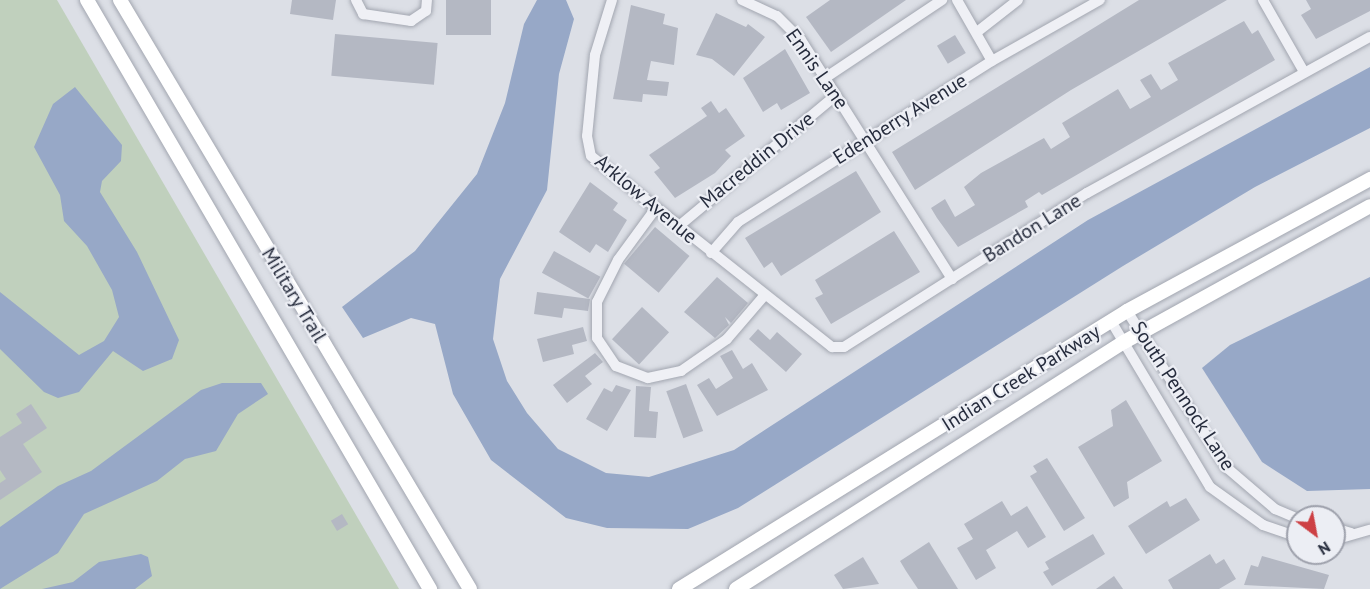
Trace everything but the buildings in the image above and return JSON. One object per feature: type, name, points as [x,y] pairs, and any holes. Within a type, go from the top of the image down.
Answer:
[{"type":"street","name":"Military Trail","points":[[87,0],[430,589]]},
{"type":"street","name":"Military Trail","points":[[120,0],[470,589]]},
{"type":"street","points":[[356,0],[363,14],[411,21],[426,11],[427,0]]},
{"type":"street","name":"Arklow Avenue","points":[[612,0],[595,55],[588,149],[711,253]]},
{"type":"street","name":"Ennis Lane","points":[[742,0],[777,16],[825,78],[952,279]]},
{"type":"street","points":[[825,78],[942,0]]},
{"type":"street","points":[[957,0],[992,61]]},
{"type":"street","points":[[976,32],[1018,0]]},
{"type":"street","name":"Edenberry Avenue","points":[[711,253],[738,222],[992,61],[1100,0]]},
{"type":"street","points":[[1263,0],[1303,70]]},
{"type":"street","name":"Bandon Lane","points":[[711,253],[820,340],[844,347],[1087,193],[1303,70],[1370,37]]},
{"type":"street","name":"Macreddin Drive","points":[[679,226],[836,95]]},
{"type":"street","name":"Indian Creek Parkway","points":[[679,589],[1111,321],[1370,179]]},
{"type":"street","name":"Indian Creek Parkway","points":[[736,589],[1124,342],[1370,206]]},
{"type":"street","points":[[656,208],[618,260],[597,302],[597,338],[616,366],[648,378],[681,371],[728,339],[764,296]]},
{"type":"street","name":"South Pennock Lane","points":[[1128,311],[1226,467],[1275,509],[1286,514]]},
{"type":"street","name":"South Pennock Lane","points":[[1111,321],[1210,487],[1263,525],[1286,533]]},
{"type":"street","points":[[1346,536],[1370,530]]},
{"type":"street","points":[[1346,532],[1352,534]]},
{"type":"green space","points":[[0,0],[57,0],[399,589],[0,589]]},
{"type":"water","points":[[537,0],[566,0],[574,19],[559,74],[547,190],[500,279],[493,339],[507,381],[527,413],[558,449],[606,473],[649,477],[734,450],[1088,220],[1370,67],[1370,128],[1255,187],[1123,266],[738,508],[688,529],[607,528],[566,518],[491,460],[453,394],[435,324],[411,318],[363,338],[342,307],[415,251],[477,174],[505,103],[524,24]]},
{"type":"water","points":[[75,87],[122,145],[121,161],[102,181],[100,192],[137,252],[179,340],[172,359],[143,371],[113,351],[79,392],[58,398],[44,392],[0,349],[0,292],[79,355],[104,341],[119,317],[112,290],[87,246],[64,221],[60,195],[34,147],[53,104]]},
{"type":"water","points":[[1370,277],[1370,489],[1307,491],[1262,462],[1202,368],[1230,345]]},
{"type":"water","points":[[222,383],[261,383],[268,394],[238,414],[216,451],[185,459],[157,481],[84,514],[58,553],[0,589],[0,527],[58,486],[91,471],[201,390]]},
{"type":"water","points":[[141,554],[148,557],[152,576],[135,589],[42,589],[73,582],[99,562]]}]
